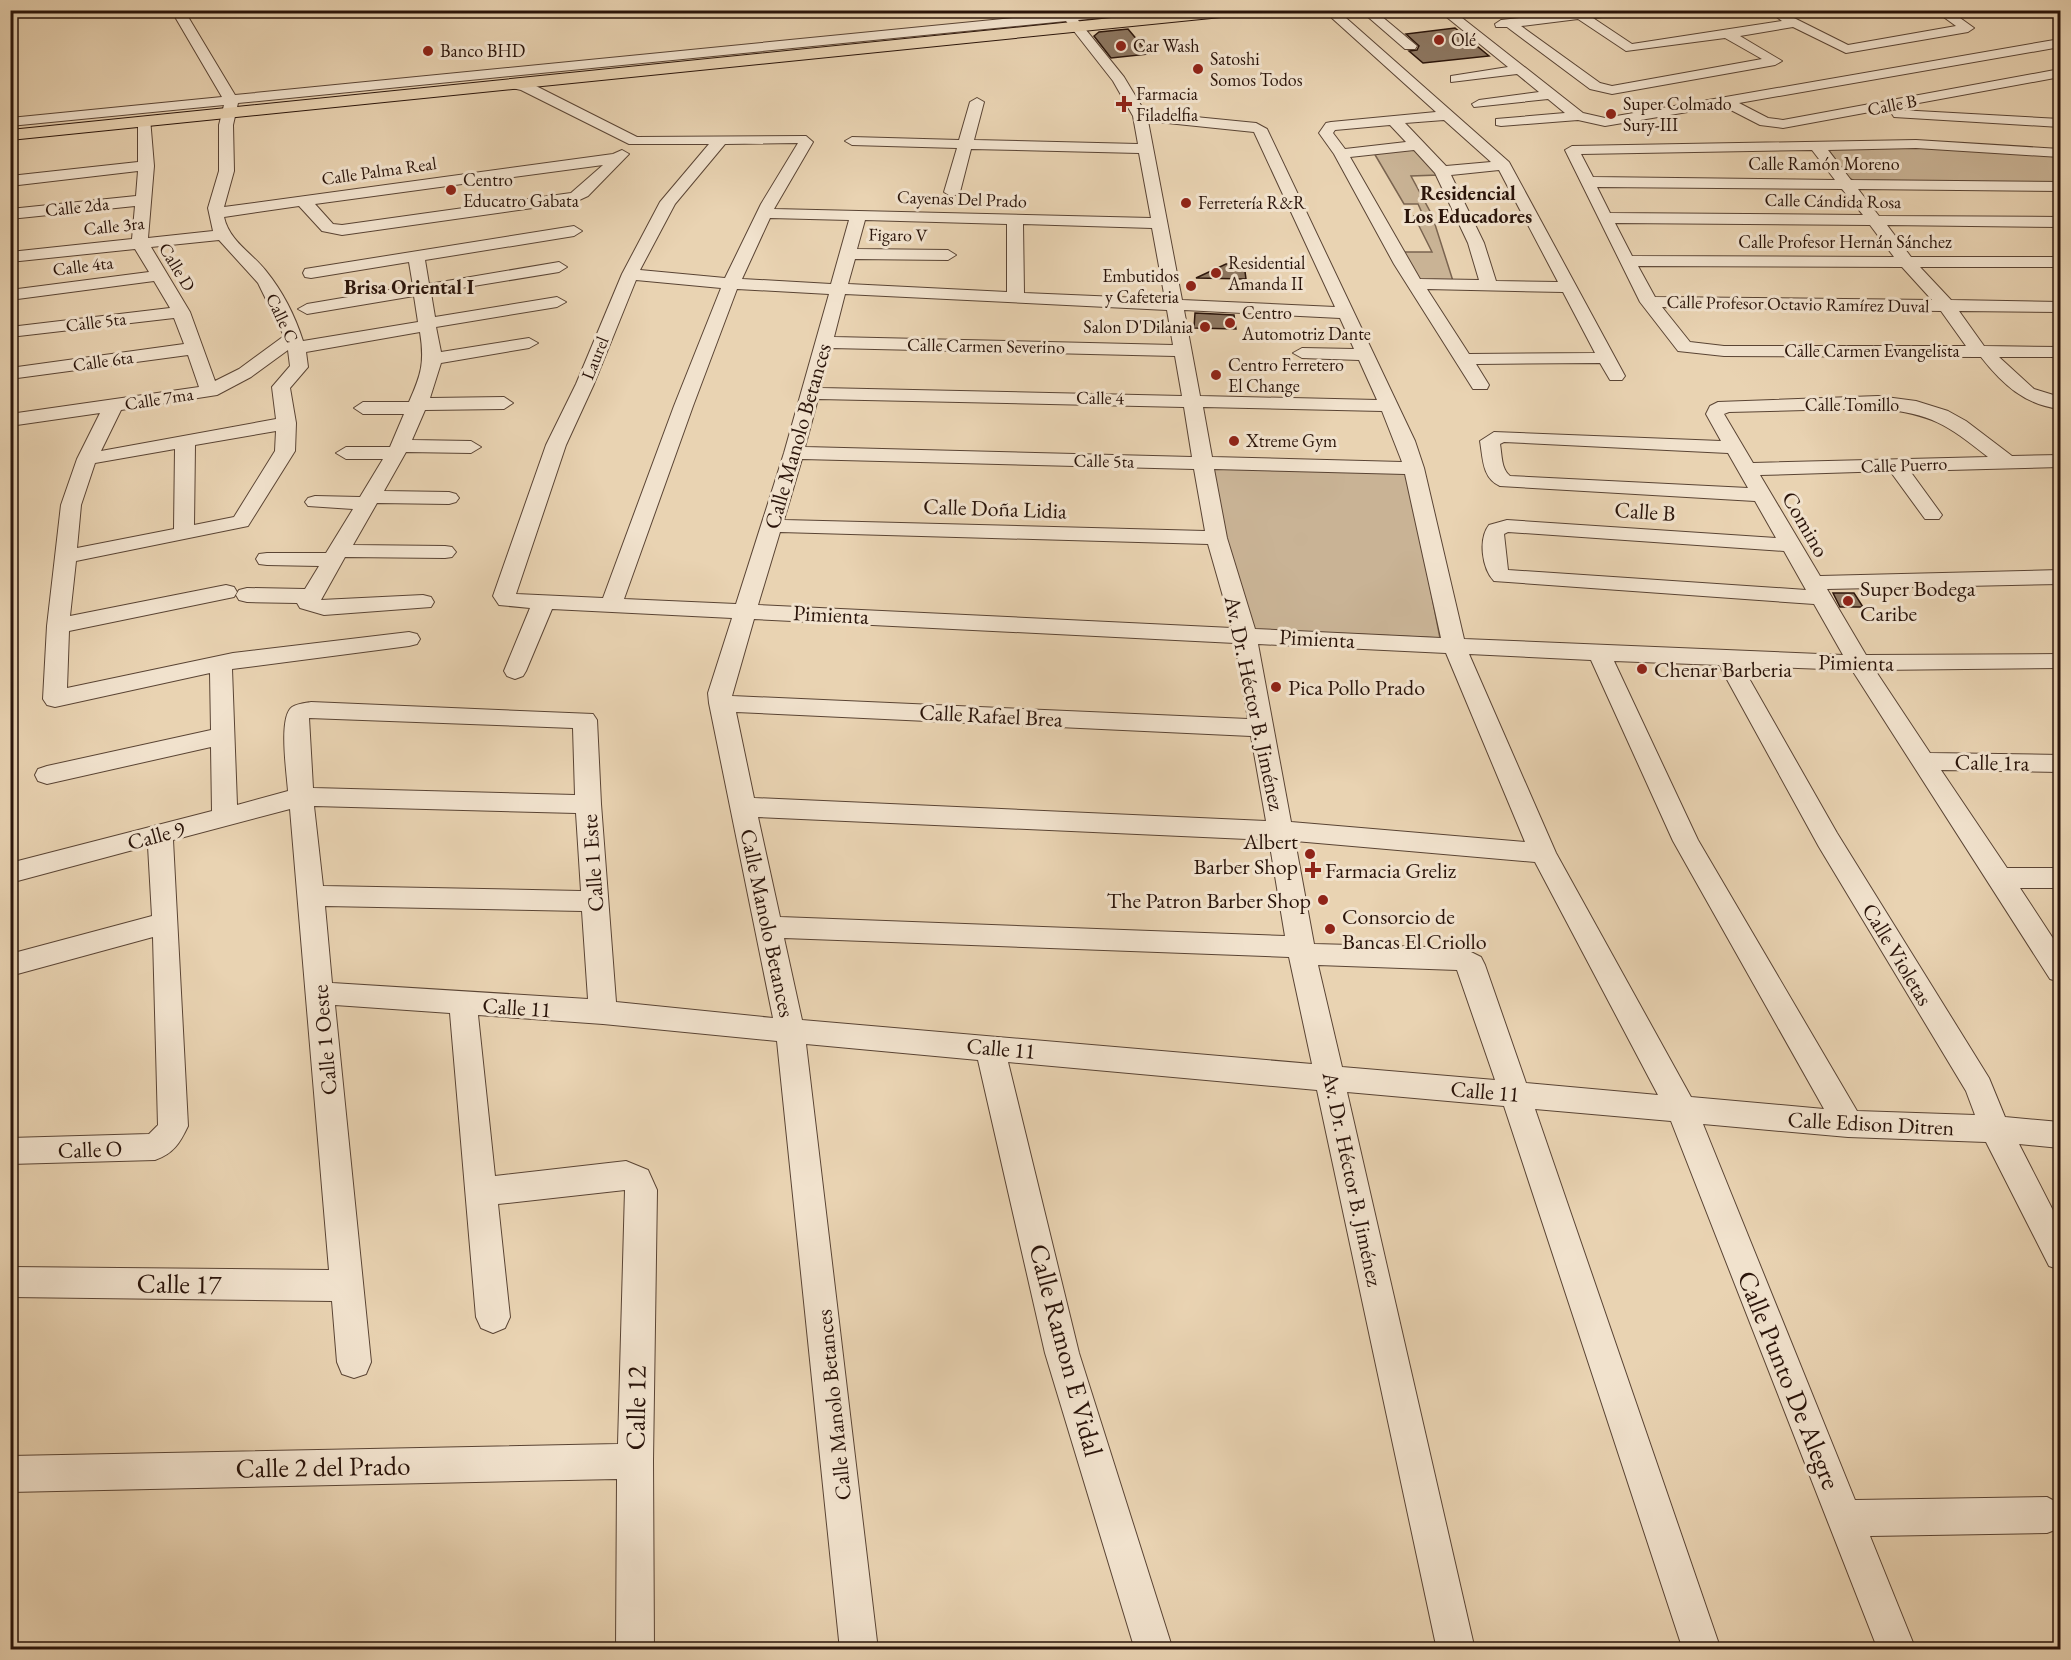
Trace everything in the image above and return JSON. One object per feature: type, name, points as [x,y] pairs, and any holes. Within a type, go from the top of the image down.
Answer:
[{"type":"main road","points":[[10,135],[145,121],[230,107],[512,84],[1084,28],[1179,10]]},
{"type":"main road","points":[[10,128],[1084,28],[1241,10]]},
{"type":"street","points":[[177,10],[217,78],[230,107]]},
{"type":"street","points":[[10,122],[166,108],[230,107],[1137,10]]},
{"type":"street","points":[[1329,10],[1504,165],[1616,376]]},
{"type":"street","points":[[1366,10],[1410,46]]},
{"type":"street","points":[[1441,19],[1468,27],[1629,10]]},
{"type":"street","points":[[1772,10],[1846,49],[1968,28],[1940,10]]},
{"type":"street","points":[[1856,10],[1866,13],[1889,10]]},
{"type":"street","points":[[1582,16],[1626,47],[1632,48],[1794,23]]},
{"type":"street","points":[[1509,23],[1595,86],[1612,90],[1775,61],[1727,34]]},
{"type":"street","points":[[1468,27],[1578,116]]},
{"type":"street","name":"Av. Dr. Héctor B. Jiménez","points":[[1084,28],[1140,116],[1217,538],[1245,634],[1302,950],[1456,1650]]},
{"type":"street","points":[[1501,122],[1578,116],[1605,122],[2061,43]]},
{"type":"street","points":[[1456,79],[1519,70]]},
{"type":"street","name":"Calle B","points":[[1727,102],[1773,125],[1861,111],[2061,73]]},
{"type":"street","points":[[166,108],[206,93],[217,78]]},
{"type":"street","points":[[512,84],[525,86],[634,141],[801,139],[806,142],[764,213],[733,284],[689,392],[612,603]]},
{"type":"street","points":[[1479,104],[1551,95]]},
{"type":"street","points":[[952,192],[977,102]]},
{"type":"street","name":"Calle C","points":[[184,534],[242,522],[285,451],[286,423],[281,387],[299,367],[295,346],[280,305],[260,274],[222,235],[216,213],[227,168],[230,107]]},
{"type":"street","points":[[1998,119],[2050,109]]},
{"type":"street","points":[[1861,111],[2061,123]]},
{"type":"street","points":[[1448,115],[1327,128],[1326,133],[1341,154],[1415,284],[1480,385]]},
{"type":"street","name":"Calle Punto De Alegre","points":[[1140,116],[1260,129],[1347,313],[1414,468],[1454,646],[1543,853],[1682,1110],[1897,1650]]},
{"type":"street","points":[[1394,120],[1442,171],[1476,243],[1489,285]]},
{"type":"street","name":"Calle D","points":[[145,121],[146,166],[140,243],[182,312],[210,391]]},
{"type":"street","name":"Laurel","points":[[504,596],[556,445],[585,384],[630,274],[668,202],[721,140]]},
{"type":"street","points":[[303,201],[328,228],[342,231],[581,195],[634,141]]},
{"type":"street","points":[[852,141],[1145,149]]},
{"type":"street","name":"Calle Profesor Octavio Ramírez Duval","points":[[1816,144],[1906,261],[1947,306],[1982,351],[2005,375],[2028,393],[2048,403],[2061,403]]},
{"type":"street","points":[[1649,302],[1587,182],[1572,150],[1576,148],[1916,144],[2061,153]]},
{"type":"street","points":[[1341,154],[1417,145]]},
{"type":"street","name":"Calle Palma Real","points":[[216,213],[618,158]]},
{"type":"street","points":[[1442,171],[1504,165]]},
{"type":"street","points":[[10,181],[146,166]]},
{"type":"street","name":"Calle Ramón Moreno","points":[[1587,182],[2061,186]]},
{"type":"street","name":"Calle 2da","points":[[10,214],[143,200]]},
{"type":"street","name":"Cayenas Del Prado","points":[[764,213],[1158,223]]},
{"type":"street","name":"Calle Manolo Betances","points":[[858,216],[794,453],[722,683],[721,703],[790,1031],[831,1382],[859,1650]]},
{"type":"street","name":"Calle Cándida Rosa","points":[[1605,218],[2061,222]]},
{"type":"street","points":[[1015,221],[1016,296]]},
{"type":"street","points":[[311,273],[574,231]]},
{"type":"street","name":"Calle 3ra","points":[[10,257],[222,235]]},
{"type":"street","name":"Figaro V","points":[[848,254],[948,255]]},
{"type":"street","points":[[416,256],[433,359],[429,378],[397,450],[308,603],[324,608],[423,602]]},
{"type":"street","name":"Calle Profesor Hernán Sánchez","points":[[1629,261],[2061,262]]},
{"type":"street","points":[[307,309],[559,267]]},
{"type":"street","points":[[630,274],[733,284],[1347,313]]},
{"type":"street","name":"Calle 4ta","points":[[10,295],[161,275]]},
{"type":"street","points":[[1415,284],[1567,287]]},
{"type":"street","points":[[295,346],[428,326],[557,302]]},
{"type":"street","name":"Calle Profesor Octavio Ramírez Duval","points":[[1649,302],[2061,307]]},
{"type":"street","name":"Calle Carmen Evangelista","points":[[1649,302],[1684,347],[1724,351],[2061,352]]},
{"type":"street","name":"Calle 5ta","points":[[10,332],[182,312]]},
{"type":"street","name":"Calle Carmen Severino","points":[[825,342],[1182,351]]},
{"type":"street","points":[[433,359],[529,343]]},
{"type":"street","name":"Calle 7ma","points":[[10,420],[210,391],[295,346]]},
{"type":"street","name":"Calle 6ta","points":[[10,374],[196,348]]},
{"type":"street","points":[[1302,353],[1366,355]]},
{"type":"street","points":[[1465,359],[1605,358]]},
{"type":"street","name":"Calle 4","points":[[810,393],[1191,399],[1389,406]]},
{"type":"street","points":[[363,408],[504,403]]},
{"type":"street","name":"Calle Tomillo","points":[[1717,410],[1725,406],[1899,403],[1941,415],[1975,436],[2007,462]]},
{"type":"street","points":[[113,406],[87,459],[71,505],[58,626],[55,699],[264,655],[409,639]]},
{"type":"street","name":"Comino","points":[[1717,410],[1715,414],[1859,663],[2061,971]]},
{"type":"street","points":[[87,459],[286,423]]},
{"type":"street","points":[[1735,448],[1501,435],[1490,441],[1496,475],[1499,480],[1507,483],[1762,495]]},
{"type":"street","points":[[65,557],[184,534],[185,442]]},
{"type":"street","points":[[346,453],[471,447]]},
{"type":"street","name":"Calle 5ta","points":[[794,453],[1414,468]]},
{"type":"street","name":"Calle Puerro","points":[[1747,469],[2061,461]]},
{"type":"street","points":[[1896,465],[1932,515]]},
{"type":"street","points":[[315,502],[449,498]]},
{"type":"street","name":"Calle Doña Lidia","points":[[771,526],[1217,538]]},
{"type":"street","name":"Calle B","points":[[1791,545],[1507,526],[1496,529],[1494,534],[1496,570],[1502,576],[1817,591]]},
{"type":"street","points":[[267,559],[445,552]]},
{"type":"street","points":[[1817,591],[2061,577]]},
{"type":"street","points":[[58,626],[236,594],[312,596]]},
{"type":"street","name":"Pimienta","points":[[504,596],[507,600],[612,603],[1599,653],[1859,663],[2061,662]]},
{"type":"street","points":[[515,671],[544,601]]},
{"type":"street","points":[[1599,653],[1686,841],[1848,1124]]},
{"type":"street","name":"Calle Violetas","points":[[1726,657],[1828,840],[1979,1087],[1995,1129],[2061,1256]]},
{"type":"street","points":[[217,666],[220,669],[225,817]]},
{"type":"street","name":"Calle Rafael Brea","points":[[721,703],[1262,728]]},
{"type":"street","name":"Calle 1 Este","points":[[296,718],[301,712],[310,710],[580,718],[587,724],[588,804],[603,1012]]},
{"type":"street","name":"Calle 1 Oeste","points":[[296,718],[301,797],[354,1362]]},
{"type":"street","points":[[47,775],[222,736]]},
{"type":"street","name":"Calle 1ra","points":[[1923,761],[2061,763]]},
{"type":"street","name":"Calle 9","points":[[10,873],[301,797],[588,804]]},
{"type":"street","points":[[744,807],[1282,831],[1543,853]]},
{"type":"street","points":[[10,965],[166,923],[160,834]]},
{"type":"street","points":[[2000,879],[2061,878]]},
{"type":"street","points":[[310,896],[594,901]]},
{"type":"street","name":"Calle O","points":[[10,1151],[155,1147],[167,1137],[173,1125],[166,923]]},
{"type":"street","points":[[769,927],[1302,950],[1468,961],[1702,1650]]},
{"type":"street","name":"Calle 11","points":[[319,993],[603,1012],[790,1031],[1513,1093],[1682,1110]]},
{"type":"street","points":[[463,1003],[493,1317]]},
{"type":"street","name":"Calle Ramon E Vidal","points":[[990,1047],[1062,1353],[1154,1650]]},
{"type":"street","name":"Calle Edison Ditren","points":[[1682,1110],[1848,1124],[1995,1129],[2061,1135]]},
{"type":"street","name":"Calle 12","points":[[480,1191],[626,1175],[637,1180],[641,1190],[635,1461],[635,1650]]},
{"type":"street","name":"Calle 17","points":[[10,1282],[347,1286]]},
{"type":"street","name":"Calle 2 del Prado","points":[[10,1474],[635,1461]]},
{"type":"street","points":[[1843,1518],[2047,1515]]},
{"type":"shaded area","points":[[1917,146],[2060,155],[2060,183],[1856,182],[1849,178],[1827,148]]},
{"type":"shaded area","points":[[1413,148],[1438,175],[1411,176],[1432,215],[1453,281],[1420,281],[1402,252],[1432,252],[1414,216],[1423,215],[1418,204],[1404,204],[1374,153]]},
{"type":"shaded area","points":[[1407,467],[1440,638],[1244,629],[1212,468]]},
{"type":"building","name":"Olé","points":[[1455,28],[1489,56],[1423,63],[1409,51],[1417,50],[1419,46],[1406,34]]},
{"type":"building","name":"Car Wash","points":[[1128,29],[1149,54],[1111,58],[1094,36],[1099,32]]},
{"type":"building","name":"Residential Amanda II","points":[[1226,264],[1244,264],[1246,279],[1196,278]]},
{"type":"building","points":[[1195,313],[1234,315],[1236,329],[1194,328]]},
{"type":"building","name":"Super Bodega Caribe","points":[[1833,593],[1854,593],[1863,607],[1840,607]]},
{"type":"place","name":"Olé","points":[[1439,40]]},
{"type":"place","name":"Car Wash","points":[[1121,46]]},
{"type":"place","name":"Banco BHD","points":[[428,51]]},
{"type":"place","name":"Satoshi Somos Todos","points":[[1198,69]]},
{"type":"place","name":"Farmacia Filadelfia","points":[[1124,104]]},
{"type":"place","name":"Super Colmado Sury-III","points":[[1611,114]]},
{"type":"place","name":"Centro Educatro Gabata","points":[[451,190]]},
{"type":"place","name":"Ferretería R&R","points":[[1186,203]]},
{"type":"place","name":"Residential Amanda II","points":[[1216,273]]},
{"type":"place","name":"Embutidos y Cafeteria","points":[[1191,286]]},
{"type":"place","name":"Centro Automotriz Dante","points":[[1230,323]]},
{"type":"place","name":"Salon D'Dilania","points":[[1205,327]]},
{"type":"place","name":"Centro Ferretero El Change","points":[[1216,375]]},
{"type":"place","name":"Xtreme Gym","points":[[1234,441]]},
{"type":"place","name":"Super Bodega Caribe","points":[[1848,601]]},
{"type":"place","name":"Chenar Barberia","points":[[1642,669]]},
{"type":"place","name":"Pica Pollo Prado","points":[[1276,687]]},
{"type":"place","name":"Albert Barber Shop","points":[[1310,854]]},
{"type":"place","name":"Farmacia Greliz","points":[[1313,870]]},
{"type":"place","name":"The Patron Barber Shop","points":[[1323,900]]},
{"type":"place","name":"Consorcio de Bancas El Criollo","points":[[1330,929]]},
{"type":"district","name":"Residencial Los Educadores","points":[[1468,204]]},
{"type":"district","name":"Brisa Oriental I","points":[[409,287]]}]
